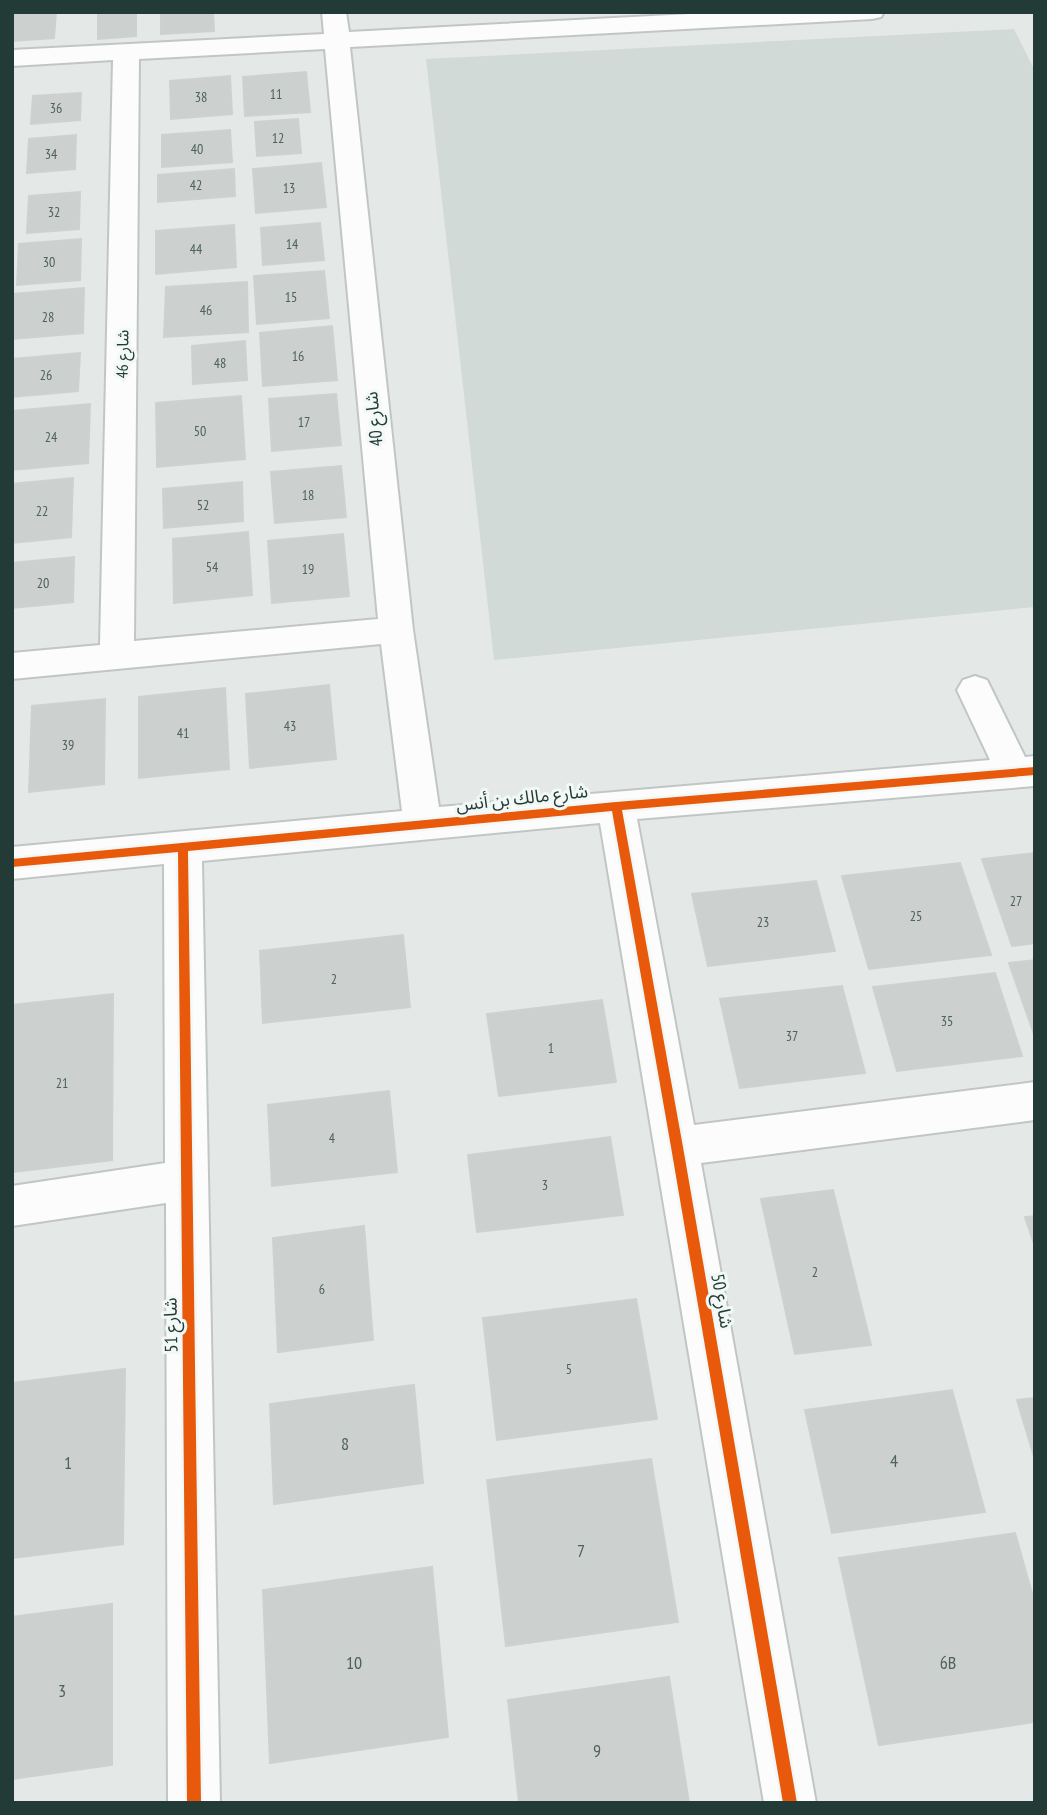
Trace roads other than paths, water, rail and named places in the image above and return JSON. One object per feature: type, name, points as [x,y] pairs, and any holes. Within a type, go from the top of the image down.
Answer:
[{"type":"street","points":[[466,12],[483,12]]},
{"type":"street","points":[[12,58],[126,53],[335,27],[872,12]]},
{"type":"street","name":"شارع 40","points":[[335,27],[396,629],[423,826]]},
{"type":"street","name":"شارع 46","points":[[117,655],[126,53]]},
{"type":"street","points":[[12,666],[396,629]]},
{"type":"street","points":[[975,690],[1024,771]]},
{"type":"street","name":"شارع مالك بن أنس","points":[[12,863],[1024,771]]},
{"type":"street","name":"شارع 50","points":[[616,806],[790,1803]]},
{"type":"street","name":"شارع 51","points":[[183,847],[194,1803]]},
{"type":"street","points":[[677,1147],[1035,1101]]},
{"type":"street","points":[[12,1206],[187,1180]]}]
